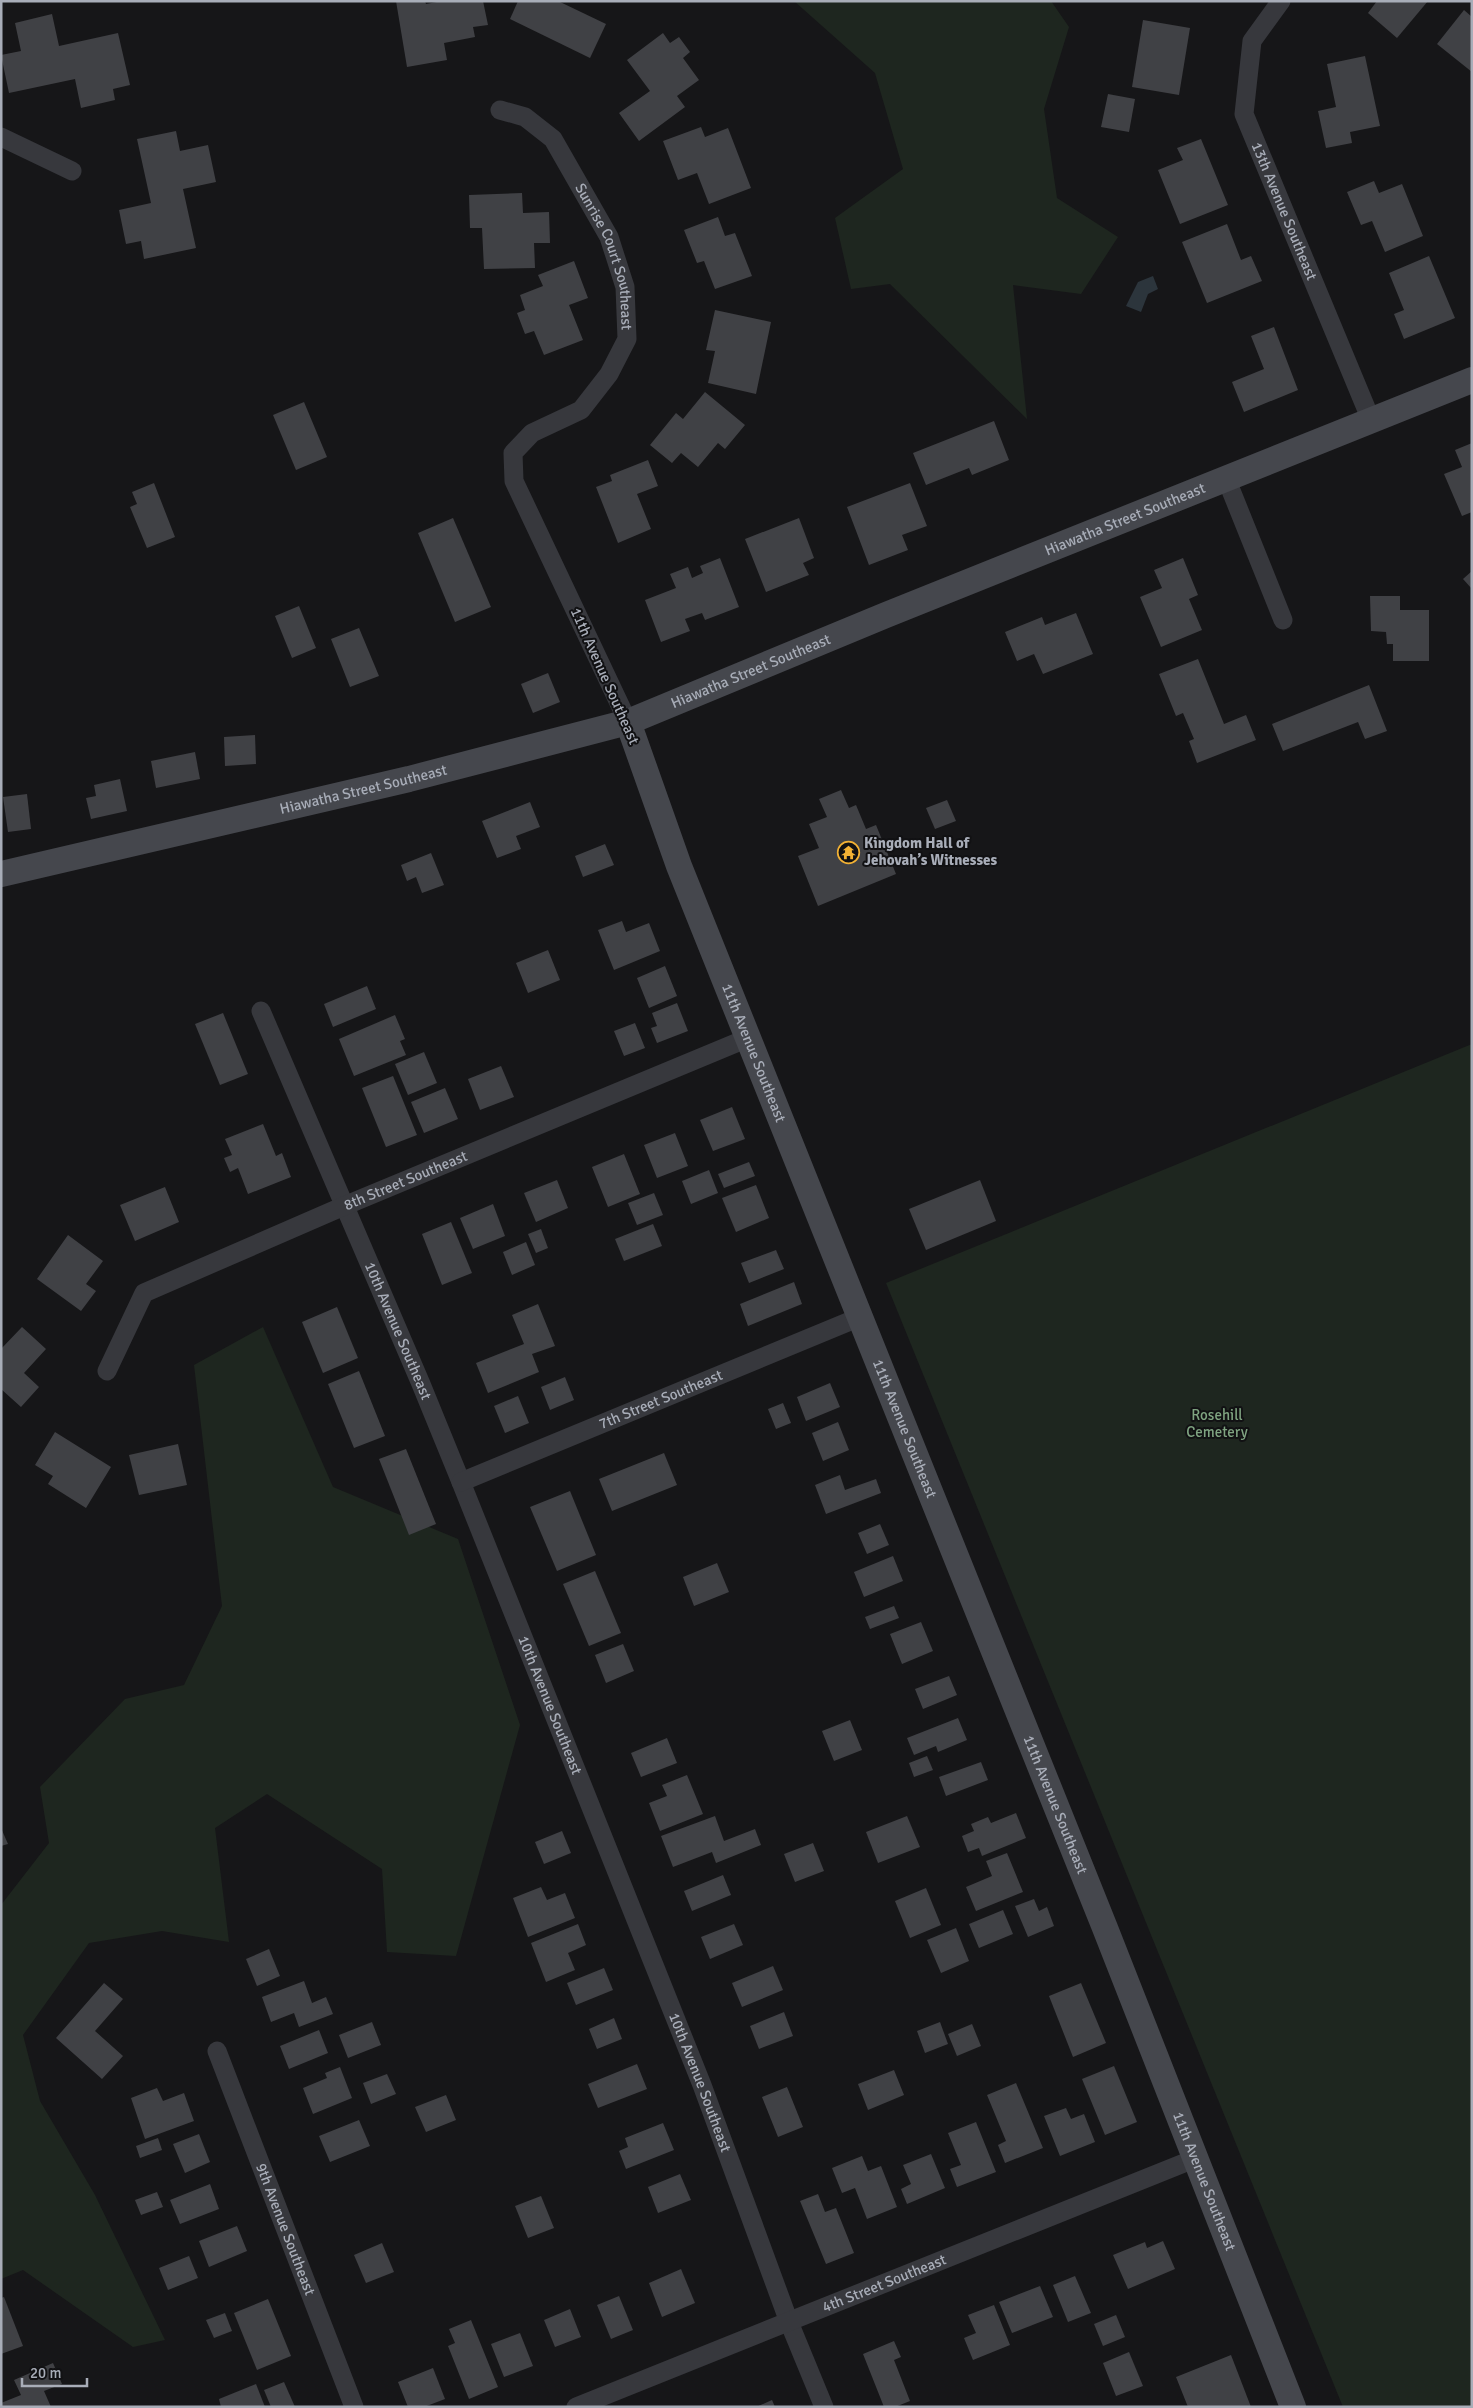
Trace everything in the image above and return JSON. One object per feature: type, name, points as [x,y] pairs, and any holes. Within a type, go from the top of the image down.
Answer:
[{"type":"street","name":"13th Avenue Southeast","points":[[1280,1],[1252,41],[1244,114],[1371,420]]},
{"type":"street","name":"Sunrise Court Southeast","points":[[500,110],[525,117],[553,139],[609,237],[625,286],[626,339],[609,374],[580,410],[532,432],[513,453]]},
{"type":"street","points":[[1,137],[72,171]]},
{"type":"street","name":"Hiawatha Street Southeast","points":[[1,874],[409,779],[628,722],[886,615],[1472,380]]},
{"type":"street","name":"11th Avenue Southeast","points":[[513,453],[514,481],[628,722],[679,866],[1105,1928],[1194,2159],[1293,2407]]},
{"type":"street","points":[[1226,478],[1283,620]]},
{"type":"street","name":"10th Avenue Southeast","points":[[261,1011],[461,1482],[702,2085],[789,2322],[824,2407]]},
{"type":"street","name":"8th Street Southeast","points":[[107,1371],[144,1293],[344,1206],[748,1038]]},
{"type":"street","name":"7th Street Southeast","points":[[461,1482],[860,1316]]},
{"type":"street","name":"9th Avenue Southeast","points":[[218,2052],[354,2407]]},
{"type":"street","name":"4th Street Southeast","points":[[576,2407],[1194,2159]]},
{"type":"green space","points":[[794,1],[1051,1],[1069,27],[1044,109],[1057,198],[1118,237],[1081,294],[1013,285],[1027,419],[890,284],[851,289],[835,218],[903,169],[875,73]]},
{"type":"green space","name":"Rosehill Cemetery","points":[[1472,1044],[1472,2407],[1343,2407],[886,1283]]},
{"type":"green space","points":[[263,1327],[333,1487],[458,1539],[520,1725],[456,1956],[387,1952],[382,1869],[267,1794],[215,1828],[229,1942],[162,1931],[89,1943],[23,2035],[40,2101],[95,2195],[165,2340],[133,2347],[23,2270],[1,2279],[1,1905],[49,1843],[40,1787],[125,1699],[184,1685],[222,1606],[194,1365]]},
{"type":"shaded area","points":[[1153,276],[1158,289],[1148,294],[1141,312],[1126,306],[1138,282]]},
{"type":"building","points":[[396,1],[425,1],[426,4],[442,1],[483,1],[488,25],[473,27],[475,37],[444,43],[447,60],[407,67]]},
{"type":"building","points":[[518,1],[558,1],[606,24],[590,58],[510,19]]},
{"type":"building","points":[[1377,1],[1428,1],[1397,38],[1368,13]]},
{"type":"building","points":[[1464,10],[1472,17],[1472,72],[1437,44]]},
{"type":"building","points":[[52,14],[59,46],[118,33],[130,85],[113,89],[115,100],[81,108],[75,79],[9,93],[1,55],[21,51],[15,23]]},
{"type":"building","points":[[1143,20],[1190,28],[1179,95],[1132,87]]},
{"type":"building","points":[[663,33],[670,43],[679,37],[690,52],[683,58],[699,80],[677,96],[685,107],[639,141],[619,113],[650,91],[627,60]]},
{"type":"building","points":[[1365,56],[1380,126],[1350,132],[1352,143],[1326,148],[1318,111],[1336,107],[1327,64]]},
{"type":"building","points":[[1108,94],[1135,99],[1129,132],[1101,127]]},
{"type":"building","points":[[701,127],[705,137],[728,128],[751,188],[709,204],[697,173],[678,180],[663,141]]},
{"type":"building","points":[[176,131],[180,151],[208,145],[216,182],[183,189],[196,248],[144,259],[141,241],[126,244],[119,210],[151,203],[137,139]]},
{"type":"building","points":[[1201,139],[1228,205],[1180,224],[1158,170],[1183,160],[1177,148]]},
{"type":"building","points":[[1374,181],[1379,193],[1402,184],[1423,236],[1385,252],[1372,221],[1361,225],[1347,192]]},
{"type":"building","points":[[522,193],[523,213],[549,212],[550,243],[534,243],[535,268],[484,269],[482,228],[470,228],[469,195]]},
{"type":"building","points":[[718,217],[725,236],[735,233],[752,276],[715,289],[704,261],[697,263],[684,230]]},
{"type":"building","points":[[1227,224],[1241,260],[1251,256],[1262,281],[1207,303],[1182,242]]},
{"type":"building","points":[[1429,256],[1455,318],[1404,339],[1394,314],[1404,310],[1389,273]]},
{"type":"building","points":[[574,261],[588,298],[569,305],[583,340],[544,355],[534,331],[525,334],[517,313],[525,310],[520,295],[543,286],[538,275]]},
{"type":"building","points":[[715,310],[771,322],[756,394],[708,383],[715,351],[706,350]]},
{"type":"building","points":[[1274,327],[1298,390],[1244,412],[1232,382],[1264,369],[1251,336]]},
{"type":"building","points":[[705,392],[745,425],[725,449],[718,443],[698,467],[681,453],[672,463],[650,445],[676,413],[683,419]]},
{"type":"building","points":[[304,402],[327,457],[296,470],[273,415]]},
{"type":"building","points":[[994,421],[1009,460],[972,475],[969,468],[926,485],[913,453]]},
{"type":"building","points":[[1472,443],[1472,512],[1462,516],[1444,474],[1462,467],[1455,450]]},
{"type":"building","points":[[648,460],[658,486],[637,494],[651,529],[618,543],[596,487],[612,481],[610,475]]},
{"type":"building","points":[[154,483],[175,537],[147,548],[130,507],[137,504],[132,492]]},
{"type":"building","points":[[910,483],[927,526],[902,535],[908,550],[869,565],[847,507]]},
{"type":"building","points":[[453,518],[491,607],[455,622],[418,533]]},
{"type":"building","points":[[799,518],[814,558],[803,563],[809,575],[766,592],[745,539]]},
{"type":"building","points":[[720,558],[739,607],[705,620],[702,613],[685,619],[690,631],[661,642],[645,600],[676,588],[670,574],[688,567],[692,578],[703,573],[700,566]]},
{"type":"building","points":[[1183,558],[1198,595],[1189,599],[1202,630],[1161,647],[1140,597],[1162,588],[1154,570]]},
{"type":"building","points":[[1472,571],[1472,589],[1463,579]]},
{"type":"building","points":[[1370,596],[1400,596],[1400,610],[1429,610],[1429,661],[1393,661],[1393,644],[1387,644],[1386,632],[1371,631]]},
{"type":"building","points":[[299,606],[316,648],[292,658],[275,616]]},
{"type":"building","points":[[1076,613],[1093,654],[1043,674],[1034,654],[1017,661],[1005,632],[1042,617],[1045,625]]},
{"type":"building","points":[[359,628],[379,676],[350,687],[331,639]]},
{"type":"building","points":[[1198,659],[1224,724],[1246,715],[1256,740],[1197,763],[1189,741],[1194,739],[1183,713],[1176,716],[1159,674]]},
{"type":"building","points":[[548,673],[560,702],[533,713],[521,684]]},
{"type":"building","points":[[1369,685],[1387,731],[1365,739],[1358,722],[1283,751],[1272,724]]},
{"type":"building","points":[[255,735],[256,764],[225,766],[224,737]]},
{"type":"building","points":[[195,752],[200,779],[156,788],[151,761]]},
{"type":"building","points":[[120,779],[127,811],[91,819],[86,798],[96,796],[94,785]]},
{"type":"building","name":"Kingdom Hall of Jehovah’s Witnesses","points":[[841,790],[849,808],[856,805],[866,829],[876,825],[896,874],[818,906],[798,856],[819,848],[809,824],[827,817],[819,799]]},
{"type":"building","points":[[27,794],[31,829],[8,832],[3,797]]},
{"type":"building","points":[[947,800],[956,821],[935,829],[926,808]]},
{"type":"building","points":[[530,802],[540,827],[516,836],[521,849],[497,858],[482,821]]},
{"type":"building","points":[[605,844],[614,865],[583,877],[575,856]]},
{"type":"building","points":[[431,853],[444,885],[422,893],[416,877],[407,881],[401,865]]},
{"type":"building","points":[[622,921],[626,932],[649,923],[660,951],[614,970],[598,930]]},
{"type":"building","points":[[548,950],[560,980],[528,993],[516,963]]},
{"type":"building","points":[[665,966],[677,996],[649,1008],[637,978]]},
{"type":"building","points":[[367,986],[376,1009],[333,1027],[324,1004]]},
{"type":"building","points":[[677,1003],[688,1031],[657,1043],[651,1028],[657,1026],[652,1013]]},
{"type":"building","points":[[223,1013],[248,1074],[220,1085],[195,1024]]},
{"type":"building","points":[[395,1015],[405,1039],[400,1041],[406,1055],[354,1076],[339,1039]]},
{"type":"building","points":[[635,1023],[645,1048],[624,1056],[614,1031]]},
{"type":"building","points":[[424,1052],[437,1083],[408,1095],[395,1064]]},
{"type":"building","points":[[501,1066],[514,1097],[480,1110],[468,1079]]},
{"type":"building","points":[[393,1076],[417,1135],[386,1147],[362,1088]]},
{"type":"building","points":[[445,1088],[458,1119],[424,1133],[411,1102]]},
{"type":"building","points":[[732,1107],[745,1139],[713,1151],[700,1120]]},
{"type":"building","points":[[263,1124],[276,1156],[282,1153],[291,1177],[248,1194],[238,1168],[230,1172],[224,1158],[232,1155],[225,1139]]},
{"type":"building","points":[[675,1133],[688,1166],[657,1178],[644,1145]]},
{"type":"building","points":[[624,1154],[640,1194],[608,1207],[592,1167]]},
{"type":"building","points":[[749,1162],[755,1176],[724,1188],[718,1174]]},
{"type":"building","points":[[709,1170],[718,1193],[691,1204],[682,1181]]},
{"type":"building","points":[[557,1180],[568,1208],[536,1222],[524,1193]]},
{"type":"building","points":[[980,1180],[996,1221],[926,1250],[909,1209]]},
{"type":"building","points":[[756,1185],[769,1218],[736,1232],[722,1198]]},
{"type":"building","points":[[165,1187],[179,1222],[135,1241],[120,1205]]},
{"type":"building","points":[[654,1193],[663,1215],[637,1225],[628,1203]]},
{"type":"building","points":[[493,1204],[505,1236],[473,1249],[460,1218]]},
{"type":"building","points":[[451,1222],[472,1273],[442,1285],[422,1234]]},
{"type":"building","points":[[653,1224],[662,1246],[624,1261],[615,1239]]},
{"type":"building","points":[[541,1229],[548,1248],[536,1253],[528,1234]]},
{"type":"building","points":[[68,1235],[103,1261],[86,1284],[96,1291],[81,1311],[37,1279]]},
{"type":"building","points":[[526,1242],[535,1265],[512,1275],[503,1252]]},
{"type":"building","points":[[776,1250],[784,1269],[749,1283],[741,1263]]},
{"type":"building","points":[[794,1282],[802,1304],[748,1326],[740,1304]]},
{"type":"building","points":[[538,1304],[555,1346],[532,1354],[539,1372],[488,1393],[476,1363],[524,1344],[512,1315]]},
{"type":"building","points":[[337,1307],[358,1358],[323,1373],[302,1322]]},
{"type":"building","points":[[22,1327],[46,1349],[24,1373],[39,1387],[21,1407],[1,1389],[1,1349]]},
{"type":"building","points":[[359,1371],[385,1436],[354,1448],[328,1384]]},
{"type":"building","points":[[565,1377],[574,1400],[550,1410],[541,1387]]},
{"type":"building","points":[[830,1383],[840,1407],[806,1421],[797,1397]]},
{"type":"building","points":[[518,1396],[529,1423],[505,1433],[494,1406]]},
{"type":"building","points":[[783,1403],[791,1423],[776,1429],[768,1409]]},
{"type":"building","points":[[838,1422],[849,1450],[823,1461],[812,1433]]},
{"type":"building","points":[[55,1432],[111,1467],[86,1508],[48,1484],[53,1476],[35,1465]]},
{"type":"building","points":[[178,1444],[187,1485],[139,1495],[129,1455]]},
{"type":"building","points":[[406,1449],[436,1524],[409,1535],[379,1459]]},
{"type":"building","points":[[664,1453],[677,1485],[612,1511],[599,1479]]},
{"type":"building","points":[[840,1475],[845,1490],[876,1479],[881,1493],[826,1514],[815,1485]]},
{"type":"building","points":[[570,1491],[596,1555],[557,1571],[530,1507]]},
{"type":"building","points":[[880,1524],[889,1545],[867,1554],[858,1533]]},
{"type":"building","points":[[893,1556],[903,1581],[864,1597],[854,1572]]},
{"type":"building","points":[[717,1563],[729,1592],[694,1606],[683,1577]]},
{"type":"building","points":[[595,1571],[621,1633],[589,1646],[563,1584]]},
{"type":"building","points":[[894,1606],[899,1618],[870,1629],[865,1617]]},
{"type":"building","points":[[921,1622],[933,1651],[902,1664],[890,1634]]},
{"type":"building","points":[[623,1644],[634,1671],[606,1683],[595,1655]]},
{"type":"building","points":[[949,1676],[957,1695],[923,1709],[915,1689]]},
{"type":"building","points":[[958,1718],[967,1740],[938,1752],[936,1746],[914,1755],[907,1738]]},
{"type":"building","points":[[850,1720],[862,1750],[834,1761],[822,1731]]},
{"type":"building","points":[[667,1738],[677,1763],[641,1777],[631,1753]]},
{"type":"building","points":[[927,1756],[933,1770],[914,1777],[909,1763]]},
{"type":"building","points":[[981,1762],[988,1780],[946,1796],[939,1777]]},
{"type":"building","points":[[687,1775],[703,1814],[660,1831],[649,1803],[667,1796],[662,1785]]},
{"type":"building","points":[[1016,1813],[1026,1838],[982,1856],[979,1848],[968,1852],[962,1836],[974,1831],[971,1824],[988,1817],[991,1823]]},
{"type":"building","points":[[715,1816],[724,1841],[755,1829],[761,1845],[716,1863],[712,1852],[673,1867],[661,1836]]},
{"type":"building","points":[[907,1816],[920,1847],[878,1863],[866,1832]]},
{"type":"building","points":[[1,1828],[8,1844],[1,1846]]},
{"type":"building","points":[[562,1831],[571,1853],[544,1864],[535,1842]]},
{"type":"building","points":[[813,1843],[824,1871],[795,1882],[784,1854]]},
{"type":"building","points":[[1007,1853],[1023,1892],[976,1911],[966,1887],[992,1876],[986,1861]]},
{"type":"building","points":[[723,1875],[731,1895],[692,1911],[684,1891]]},
{"type":"building","points":[[541,1887],[547,1900],[565,1893],[575,1918],[528,1937],[513,1898]]},
{"type":"building","points":[[926,1888],[941,1925],[910,1938],[895,1901]]},
{"type":"building","points":[[1034,1899],[1039,1911],[1047,1907],[1054,1926],[1028,1937],[1015,1906]]},
{"type":"building","points":[[1003,1910],[1013,1934],[979,1948],[969,1924]]},
{"type":"building","points":[[578,1924],[586,1945],[568,1953],[575,1970],[546,1982],[531,1943]]},
{"type":"building","points":[[734,1924],[743,1945],[710,1959],[701,1937]]},
{"type":"building","points":[[956,1928],[969,1961],[941,1973],[927,1940]]},
{"type":"building","points":[[269,1949],[280,1976],[257,1986],[246,1959]]},
{"type":"building","points":[[773,1966],[783,1990],[742,2007],[732,1983]]},
{"type":"building","points":[[604,1968],[613,1990],[576,2005],[567,1983]]},
{"type":"building","points":[[304,1981],[312,2003],[326,1997],[333,2014],[299,2027],[294,2013],[271,2022],[262,1997]]},
{"type":"building","points":[[104,1983],[123,1999],[95,2031],[123,2056],[102,2079],[56,2038]]},
{"type":"building","points":[[1081,1983],[1106,2043],[1073,2057],[1049,1996]]},
{"type":"building","points":[[784,2012],[793,2036],[759,2049],[750,2026]]},
{"type":"building","points":[[614,2018],[622,2039],[597,2049],[589,2029]]},
{"type":"building","points":[[372,2022],[381,2045],[348,2058],[339,2035]]},
{"type":"building","points":[[940,2022],[948,2044],[925,2053],[917,2031]]},
{"type":"building","points":[[972,2024],[981,2046],[957,2056],[948,2034]]},
{"type":"building","points":[[319,2030],[328,2053],[289,2069],[280,2046]]},
{"type":"building","points":[[637,2064],[647,2089],[598,2108],[588,2084]]},
{"type":"building","points":[[1114,2066],[1137,2122],[1105,2135],[1082,2079]]},
{"type":"building","points":[[340,2067],[352,2098],[313,2114],[303,2088],[327,2078],[325,2073]]},
{"type":"building","points":[[894,2070],[904,2095],[868,2110],[858,2084]]},
{"type":"building","points":[[387,2074],[396,2094],[371,2104],[363,2083]]},
{"type":"building","points":[[1016,2083],[1043,2148],[1005,2163],[998,2145],[1006,2141],[987,2095]]},
{"type":"building","points":[[787,2087],[803,2127],[778,2137],[762,2097]]},
{"type":"building","points":[[157,2088],[163,2101],[184,2093],[194,2121],[145,2139],[131,2098]]},
{"type":"building","points":[[446,2095],[456,2120],[426,2132],[415,2107]]},
{"type":"building","points":[[1066,2108],[1071,2119],[1084,2114],[1095,2142],[1060,2156],[1044,2116]]},
{"type":"building","points":[[359,2120],[370,2146],[330,2162],[319,2136]]},
{"type":"building","points":[[976,2122],[996,2172],[957,2187],[950,2169],[961,2165],[948,2133]]},
{"type":"building","points":[[663,2123],[674,2150],[626,2169],[619,2151],[628,2147],[625,2138]]},
{"type":"building","points":[[199,2134],[210,2162],[185,2173],[173,2144]]},
{"type":"building","points":[[158,2138],[162,2150],[140,2158],[136,2146]]},
{"type":"building","points":[[931,2154],[945,2188],[907,2204],[901,2189],[911,2184],[903,2165]]},
{"type":"building","points":[[862,2156],[868,2171],[881,2166],[897,2207],[867,2219],[855,2188],[842,2193],[832,2168]]},
{"type":"building","points":[[680,2174],[691,2200],[658,2213],[648,2187]]},
{"type":"building","points":[[210,2184],[219,2209],[180,2224],[170,2200]]},
{"type":"building","points":[[157,2192],[163,2207],[141,2215],[135,2200]]},
{"type":"building","points":[[818,2194],[825,2212],[836,2208],[854,2253],[826,2264],[800,2201]]},
{"type":"building","points":[[541,2196],[554,2228],[528,2238],[515,2206]]},
{"type":"building","points":[[237,2226],[247,2251],[209,2267],[199,2241]]},
{"type":"building","points":[[1163,2241],[1175,2269],[1128,2289],[1113,2255],[1145,2242],[1147,2248]]},
{"type":"building","points":[[382,2243],[394,2272],[366,2283],[354,2255]]},
{"type":"building","points":[[189,2256],[198,2278],[168,2290],[159,2268]]},
{"type":"building","points":[[681,2269],[695,2303],[662,2317],[649,2283]]},
{"type":"building","points":[[1075,2276],[1091,2313],[1068,2322],[1053,2285]]},
{"type":"building","points":[[1040,2286],[1053,2317],[1012,2333],[999,2302]]},
{"type":"building","points":[[619,2296],[633,2330],[611,2339],[597,2305]]},
{"type":"building","points":[[4,2297],[23,2346],[1,2354],[1,2298]]},
{"type":"building","points":[[268,2299],[291,2356],[257,2370],[234,2313]]},
{"type":"building","points":[[994,2305],[1010,2345],[973,2360],[964,2338],[976,2333],[968,2315]]},
{"type":"building","points":[[570,2309],[581,2337],[555,2347],[544,2320]]},
{"type":"building","points":[[225,2313],[232,2331],[214,2338],[206,2320]]},
{"type":"building","points":[[1116,2315],[1125,2337],[1103,2346],[1094,2324]]},
{"type":"building","points":[[471,2320],[498,2387],[469,2399],[448,2346],[455,2343],[449,2329]]},
{"type":"building","points":[[520,2333],[533,2366],[504,2377],[491,2344]]},
{"type":"building","points":[[894,2341],[901,2357],[894,2360],[910,2401],[895,2407],[884,2407],[863,2354]]},
{"type":"building","points":[[1129,2352],[1143,2386],[1116,2396],[1103,2363]]},
{"type":"building","points":[[1231,2355],[1251,2407],[1188,2407],[1176,2377]]},
{"type":"building","points":[[53,2363],[62,2384],[44,2391],[51,2407],[1,2407],[1,2403],[21,2395],[14,2380]]},
{"type":"building","points":[[433,2368],[445,2399],[424,2407],[408,2407],[398,2382]]},
{"type":"building","points":[[284,2382],[295,2407],[271,2407],[264,2390]]},
{"type":"building","points":[[256,2384],[265,2407],[221,2407],[219,2399]]},
{"type":"building","points":[[772,2400],[775,2407],[756,2407]]},
{"type":"place","name":"Kingdom Hall of Jehovah’s Witnesses","points":[[848,852]]}]
